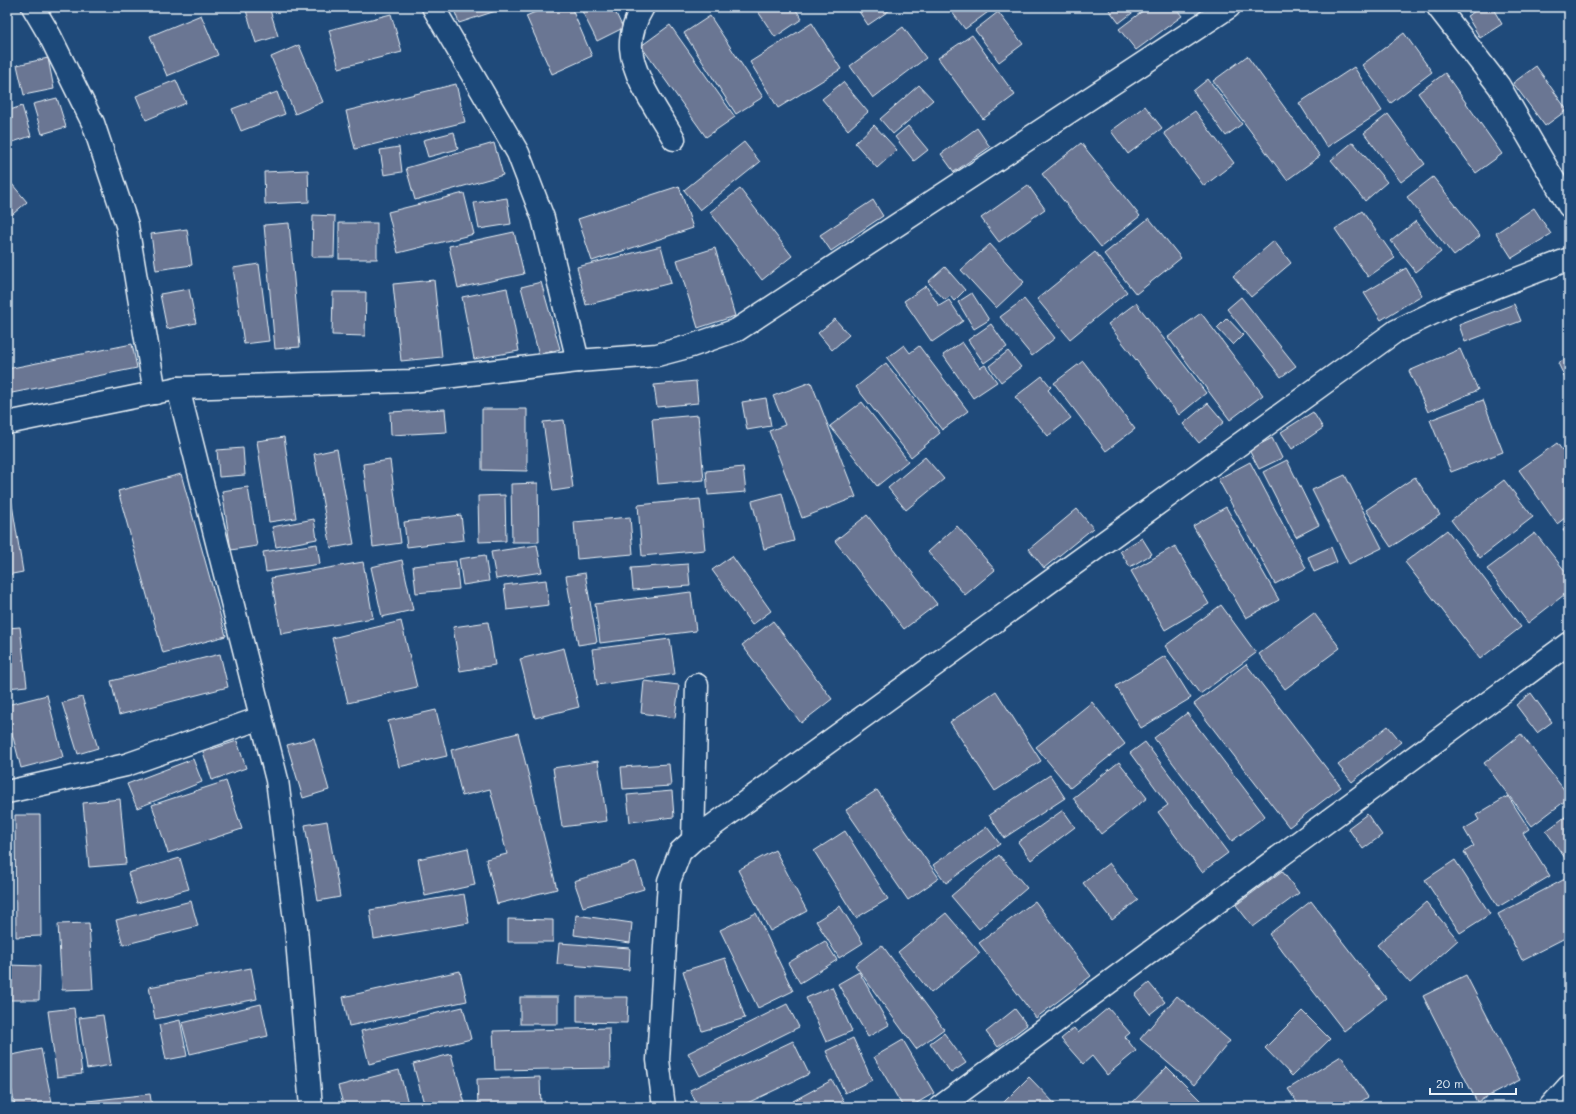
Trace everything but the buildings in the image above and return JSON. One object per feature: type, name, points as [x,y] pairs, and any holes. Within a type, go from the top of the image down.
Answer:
[{"type":"street","points":[[33,7],[50,36],[93,123],[127,224],[155,393]]},
{"type":"street","points":[[433,7],[518,153],[543,218],[578,361]]},
{"type":"street","points":[[643,7],[634,26],[630,47],[636,72],[674,139]]},
{"type":"street","points":[[7,423],[178,388],[412,381],[578,361],[656,355],[691,346],[737,330],[1228,7]]},
{"type":"street","points":[[1438,7],[1499,86],[1569,206]]},
{"type":"street","points":[[664,1107],[658,1060],[669,882],[680,852],[692,840],[1396,331],[1454,303],[1569,259]]},
{"type":"street","points":[[178,388],[277,780],[293,905],[311,1107]]},
{"type":"street","points":[[940,1107],[1569,642]]},
{"type":"street","points":[[692,840],[697,685]]},
{"type":"street","points":[[7,792],[126,765],[261,718]]},
{"type":"street","points":[[1550,1107],[1569,1086]]}]
